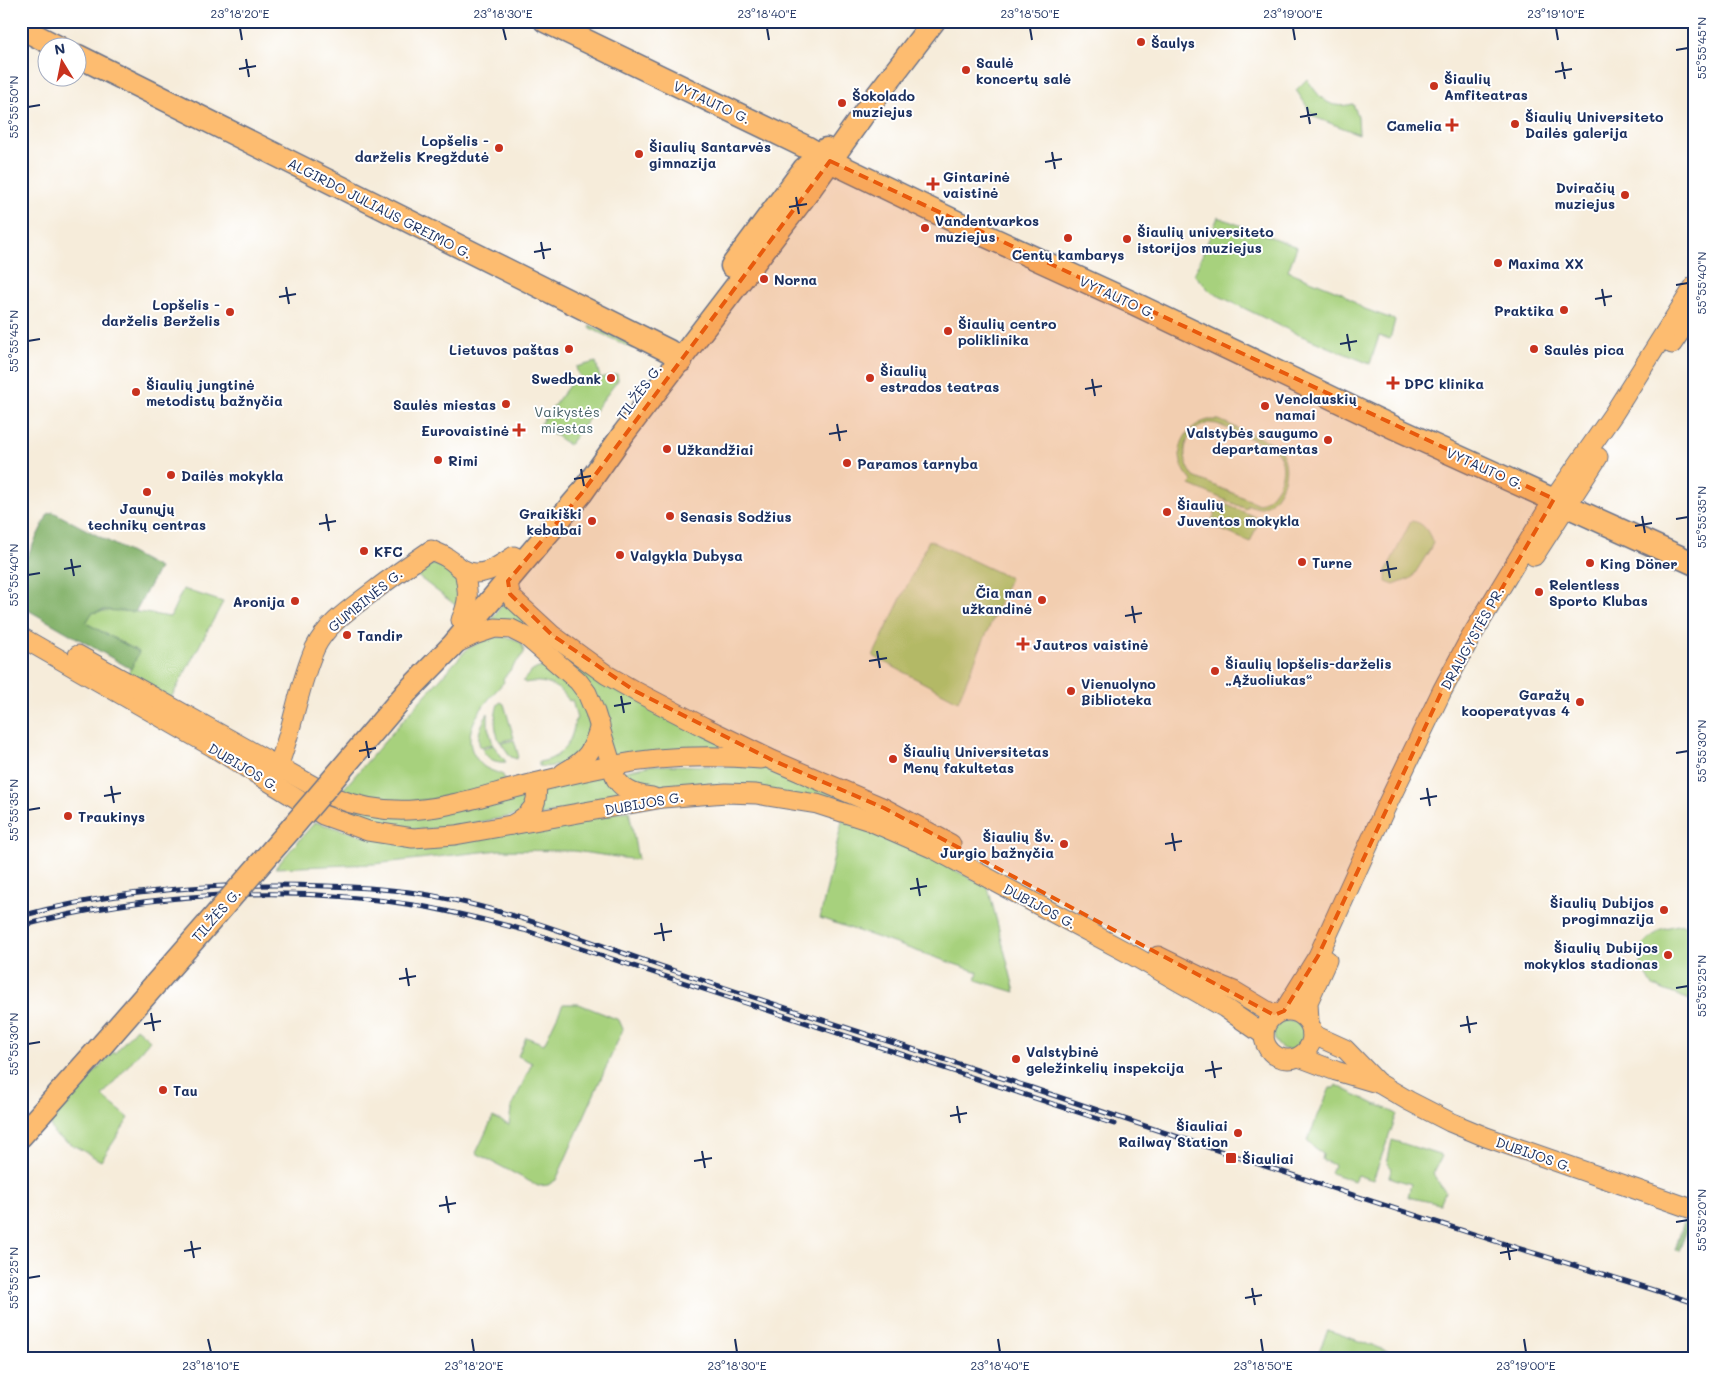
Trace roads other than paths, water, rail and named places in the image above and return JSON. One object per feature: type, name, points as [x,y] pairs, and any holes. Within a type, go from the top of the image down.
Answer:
[{"type":"highway","name":"VYTAUTO G.","points":[[545,21],[824,158],[1395,428],[1695,564]]},
{"type":"highway","name":"TILŽĖS G.","points":[[21,1136],[283,839],[407,692],[452,646],[581,494],[624,434],[675,356],[804,169],[824,158],[832,142],[854,116],[875,98],[934,21]]},
{"type":"highway","points":[[21,28],[40,38]]},
{"type":"highway","name":"ALGIRDO JULIAUS GREIMO G.","points":[[88,61],[675,356]]},
{"type":"highway","name":"TILŽĖS G.","points":[[407,692],[461,620],[675,356]]},
{"type":"main road","name":"DRAUGYSTĖS PR.","points":[[1310,1028],[1308,1002],[1451,695],[1561,502],[1614,413],[1695,285]]},
{"type":"main road","name":"DRAUGYSTĖS PR.","points":[[1279,1013],[1318,956],[1385,809],[1442,691],[1496,593],[1695,310]]},
{"type":"main road","name":"GUMBINĖS G.","points":[[275,774],[314,650],[325,632],[344,613],[431,550],[448,557],[464,570]]},
{"type":"main road","points":[[461,620],[468,603],[464,570],[485,573],[514,556]]},
{"type":"main road","name":"DUBIJOS G.","points":[[508,581],[510,594],[578,681],[591,701],[600,725],[611,766]]},
{"type":"main road","name":"DUBIJOS G.","points":[[21,623],[248,750],[275,774],[294,798],[323,815],[368,831],[423,837],[455,835],[663,798],[726,793],[756,794],[816,804],[870,821],[932,848],[1124,951],[1225,1008],[1264,1034]]},
{"type":"main road","name":"DUBIJOS G.","points":[[452,646],[484,631],[496,628],[504,628],[547,642],[704,727],[772,760],[884,808],[1151,953],[1279,1013]]},
{"type":"main road","name":"DUBIJOS G.","points":[[21,636],[275,774],[358,805],[380,810],[419,810],[448,806],[544,781],[647,760],[732,756],[772,760]]},
{"type":"main road","points":[[248,750],[272,746],[290,724]]},
{"type":"main road","points":[[509,826],[525,817],[531,810],[544,781],[584,759],[595,743],[600,725]]},
{"type":"main road","points":[[611,766],[616,779],[628,791],[639,796],[663,798]]},
{"type":"main road","points":[[1279,1013],[1298,1013],[1310,1028],[1312,1039],[1308,1050],[1299,1057],[1283,1059],[1273,1054],[1266,1045],[1264,1034],[1267,1023],[1279,1013]]},
{"type":"main road","name":"DUBIJOS G.","points":[[1310,1028],[1345,1049],[1380,1084]]},
{"type":"main road","name":"DUBIJOS G.","points":[[1299,1057],[1336,1071],[1380,1084],[1433,1114],[1486,1137],[1695,1210]]},
{"type":"railway","points":[[21,916],[96,899],[172,889],[248,885],[377,889],[416,893],[460,901],[552,928],[716,985],[1390,1207],[1695,1303]]},
{"type":"railway","points":[[21,926],[69,914],[118,905],[220,895],[321,895],[371,899],[420,906],[524,930],[1114,1124]]},
{"type":"place","name":"Šaulys","points":[[1141,42]]},
{"type":"place","name":"Saulė koncertų salė","points":[[966,70]]},
{"type":"place","name":"Šiaulių Amfiteatras","points":[[1434,86]]},
{"type":"place","name":"Šokolado muziejus","points":[[842,103]]},
{"type":"place","name":"Šiaulių Universiteto Dailės galerija","points":[[1515,124]]},
{"type":"place","name":"Camelia","points":[[1452,125]]},
{"type":"place","name":"Lopšelis - darželis Kregždutė","points":[[499,148]]},
{"type":"place","name":"Šiaulių Santarvės gimnazija","points":[[639,154]]},
{"type":"place","name":"Gintarinė vaistinė","points":[[933,184]]},
{"type":"place","name":"Dviračių muziejus","points":[[1625,195]]},
{"type":"place","name":"Vandentvarkos muziejus","points":[[925,228]]},
{"type":"place","name":"Centų kambarys","points":[[1068,238]]},
{"type":"place","name":"Šiaulių universiteto istorijos muziejus","points":[[1127,239]]},
{"type":"place","name":"Maxima XX","points":[[1498,263]]},
{"type":"place","name":"Norna","points":[[764,279]]},
{"type":"place","name":"Praktika","points":[[1564,310]]},
{"type":"place","name":"Lopšelis - darželis Berželis","points":[[230,312]]},
{"type":"place","name":"Šiaulių centro poliklinika","points":[[948,331]]},
{"type":"place","name":"Lietuvos paštas","points":[[569,349]]},
{"type":"place","name":"Saulės pica","points":[[1534,349]]},
{"type":"place","name":"Swedbank","points":[[611,378]]},
{"type":"place","name":"Šiaulių estrados teatras","points":[[870,378]]},
{"type":"place","name":"DPC klinika","points":[[1393,383]]},
{"type":"place","name":"Šiaulių jungtinė metodistų bažnyčia","points":[[136,392]]},
{"type":"place","name":"Saulės miestas","points":[[506,404]]},
{"type":"place","name":"Venclauskių namai","points":[[1265,406]]},
{"type":"place","name":"Eurovaistinė","points":[[519,430]]},
{"type":"place","name":"Valstybės saugumo departamentas","points":[[1328,440]]},
{"type":"place","name":"Užkandžiai","points":[[667,449]]},
{"type":"place","name":"Rimi","points":[[438,460]]},
{"type":"place","name":"Paramos tarnyba","points":[[847,463]]},
{"type":"place","name":"Dailės mokykla","points":[[171,475]]},
{"type":"place","name":"Jaunųjų technikų centras","points":[[147,492]]},
{"type":"place","name":"Šiaulių Juventos mokykla","points":[[1167,512]]},
{"type":"place","name":"Senasis Sodžius","points":[[670,516]]},
{"type":"place","name":"Graikiški kebabai","points":[[592,521]]},
{"type":"place","name":"KFC","points":[[364,551]]},
{"type":"place","name":"Valgykla Dubysa","points":[[620,555]]},
{"type":"place","name":"Turne","points":[[1302,562]]},
{"type":"place","name":"King Döner","points":[[1590,563]]},
{"type":"place","name":"Relentless Sporto Klubas","points":[[1539,592]]},
{"type":"place","name":"Čia man užkandinė","points":[[1042,600]]},
{"type":"place","name":"Aronija","points":[[295,601]]},
{"type":"place","name":"Tandir","points":[[347,635]]},
{"type":"place","name":"Jautros vaistinė","points":[[1023,644]]},
{"type":"place","name":"Šiaulių lopšelis-darželis „Ąžuoliukas“","points":[[1215,671]]},
{"type":"place","name":"Vienuolyno Biblioteka","points":[[1071,691]]},
{"type":"place","name":"Garažų kooperatyvas 4","points":[[1580,702]]},
{"type":"place","name":"Šiaulių Universitetas Menų fakultetas","points":[[893,759]]},
{"type":"place","name":"Traukinys","points":[[68,816]]},
{"type":"place","name":"Šiaulių Šv. Jurgio bažnyčia","points":[[1064,844]]},
{"type":"place","name":"Šiaulių Dubijos progimnazija","points":[[1664,910]]},
{"type":"place","name":"Šiaulių Dubijos mokyklos stadionas","points":[[1668,955]]},
{"type":"place","name":"Valstybinė geležinkelių inspekcija","points":[[1016,1059]]},
{"type":"place","name":"Tau","points":[[163,1090]]},
{"type":"place","name":"Šiauliai Railway Station","points":[[1238,1133]]},
{"type":"place","name":"Šiauliai","points":[[1231,1158]]},
{"type":"park label","name":"Vaikystės miestas","points":[[567,420]]}]
